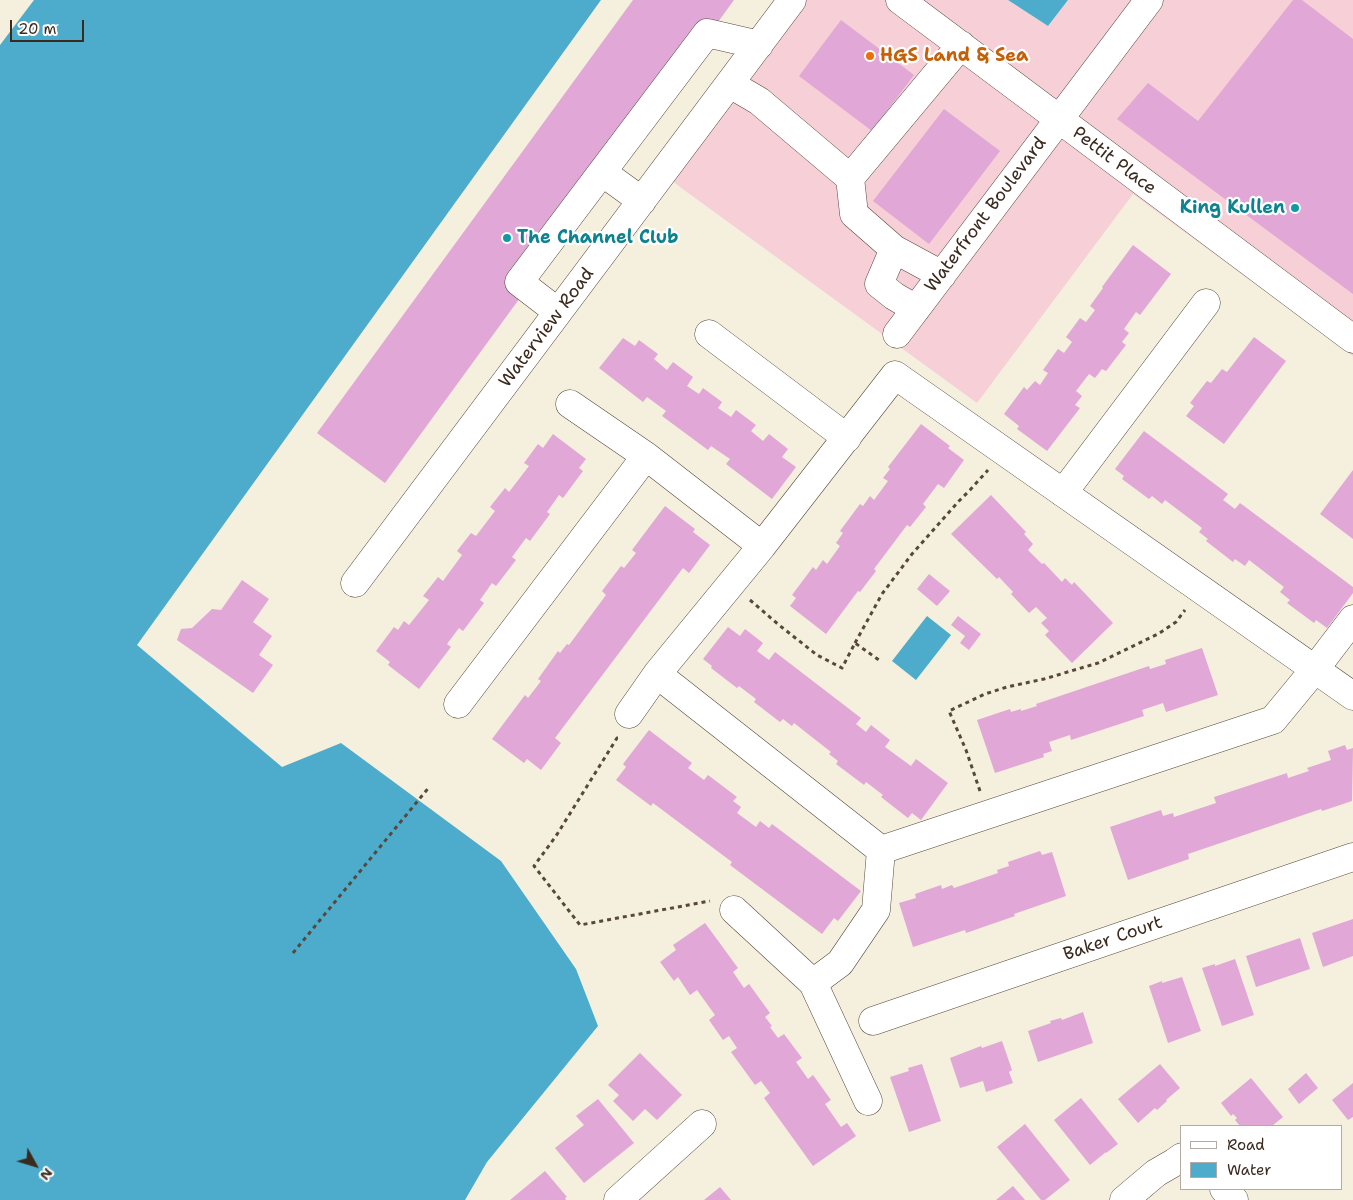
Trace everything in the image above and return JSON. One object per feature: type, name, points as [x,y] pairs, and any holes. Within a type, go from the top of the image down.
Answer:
[{"type":"street","name":"Waterview Road","points":[[355,583],[792,0]]},
{"type":"street","name":"Pettit Place","points":[[900,0],[1353,339]]},
{"type":"street","name":"Waterfront Boulevard","points":[[897,334],[1149,0]]},
{"type":"street","points":[[558,312],[519,282],[707,33],[759,45]]},
{"type":"street","points":[[850,178],[961,46]]},
{"type":"street","points":[[730,84],[759,101],[850,178],[854,214],[894,249],[942,275]]},
{"type":"street","points":[[602,172],[642,201]]},
{"type":"street","points":[[894,249],[879,284],[894,296],[916,309]]},
{"type":"street","points":[[1063,493],[1206,303]]},
{"type":"street","points":[[709,334],[847,438]]},
{"type":"street","points":[[630,714],[656,674],[762,546],[896,375],[1353,696]]},
{"type":"street","points":[[570,404],[646,456],[762,546]]},
{"type":"street","points":[[458,704],[646,456]]},
{"type":"street","points":[[880,850],[1273,720],[1353,619]]},
{"type":"street","points":[[656,674],[880,850]]},
{"type":"street","points":[[813,983],[840,963],[876,910],[880,850]]},
{"type":"street","name":"Baker Court","points":[[873,1021],[1353,857]]},
{"type":"street","points":[[734,910],[813,983],[868,1101]]},
{"type":"street","points":[[618,1200],[702,1124]]},
{"type":"street","points":[[1124,1200],[1156,1173],[1180,1158]]},
{"type":"street","points":[[1225,1190],[1234,1200]]},
{"type":"path","points":[[731,584],[817,655],[842,668],[882,594],[912,554],[1003,451]]},
{"type":"path","points":[[987,814],[966,750],[949,711],[984,694],[1098,663],[1158,634],[1176,622],[1201,590]]},
{"type":"path","points":[[855,643],[879,660]]},
{"type":"path","points":[[624,740],[616,738],[556,836],[534,866],[580,925],[716,900],[726,911],[734,910]]},
{"type":"path","points":[[293,953],[430,786]]},
{"type":"shaded area","points":[[800,0],[1008,0],[1048,26],[1068,0],[1353,0],[1353,356],[1133,194],[977,403],[669,178]]},
{"type":"water","points":[[34,0],[601,0],[137,645],[282,767],[341,743],[501,861],[576,969],[598,1026],[487,1162],[465,1200],[0,1200],[0,45]]},
{"type":"water","points":[[1008,0],[1068,0],[1048,26]]},
{"type":"water","points":[[927,616],[951,635],[916,680],[892,661]]},
{"type":"building","name":"The Channel Club","points":[[633,0],[734,0],[385,483],[317,433]]},
{"type":"building","name":"King Kullen","points":[[1293,0],[1302,0],[1353,39],[1353,294],[1117,119],[1148,83],[1198,121]]},
{"type":"building","points":[[841,20],[914,75],[872,131],[799,76]]},
{"type":"building","points":[[944,109],[1000,151],[929,244],[873,201]]},
{"type":"building","points":[[1133,245],[1171,274],[1140,315],[1136,312],[1124,329],[1129,333],[1122,342],[1126,345],[1106,371],[1102,369],[1095,378],[1089,374],[1076,391],[1082,396],[1075,405],[1080,408],[1047,451],[1017,429],[1019,426],[1004,414],[1024,387],[1027,390],[1035,381],[1040,385],[1048,373],[1043,370],[1058,349],[1064,353],[1072,342],[1066,337],[1080,318],[1086,322],[1095,310],[1090,306]]},
{"type":"building","points":[[1254,337],[1286,361],[1224,444],[1186,416],[1194,406],[1190,403],[1207,381],[1211,383],[1222,369],[1227,372]]},
{"type":"building","points":[[623,338],[635,346],[639,340],[658,354],[654,359],[667,370],[673,362],[693,377],[687,386],[699,394],[703,388],[722,402],[718,408],[731,417],[736,410],[756,425],[751,431],[763,441],[769,434],[788,449],[782,457],[796,467],[772,499],[726,464],[730,459],[711,446],[708,450],[662,416],[666,411],[647,397],[643,402],[599,368]]},
{"type":"building","points":[[921,424],[950,446],[948,448],[964,460],[944,488],[938,484],[923,504],[926,507],[910,527],[907,525],[874,569],[876,571],[860,592],[858,591],[826,634],[790,606],[796,598],[792,595],[813,567],[816,570],[823,560],[827,564],[840,546],[836,543],[843,533],[840,531],[860,504],[863,506],[870,496],[874,500],[888,481],[883,478],[890,469],[888,467]]},
{"type":"building","points":[[1144,431],[1228,494],[1223,500],[1235,509],[1240,503],[1353,587],[1353,593],[1327,628],[1316,620],[1314,623],[1287,603],[1290,600],[1280,592],[1284,587],[1249,560],[1245,566],[1235,559],[1233,562],[1206,541],[1208,539],[1199,532],[1202,528],[1165,500],[1162,504],[1152,496],[1149,499],[1122,479],[1124,476],[1115,469]]},
{"type":"building","points":[[553,434],[586,459],[579,468],[583,471],[563,498],[559,495],[547,512],[550,514],[530,541],[526,538],[512,557],[516,560],[496,586],[492,583],[480,600],[484,603],[463,631],[459,628],[447,644],[451,647],[419,689],[388,665],[390,662],[376,651],[394,627],[398,630],[404,621],[409,625],[429,600],[423,596],[438,577],[443,581],[462,555],[457,551],[471,533],[476,536],[495,511],[490,507],[505,488],[509,492],[529,466],[524,463],[538,444],[543,448]]},
{"type":"building","points":[[1353,470],[1353,539],[1320,514]]},
{"type":"building","points":[[991,495],[1026,532],[1024,534],[1033,544],[1028,550],[1062,582],[1065,578],[1072,585],[1074,582],[1113,623],[1072,663],[1045,635],[1049,631],[1041,623],[1047,618],[1036,607],[1029,613],[1011,594],[1013,592],[999,577],[997,579],[951,534]]},
{"type":"building","points":[[665,506],[695,529],[693,532],[710,545],[689,573],[683,568],[555,738],[561,743],[541,770],[527,759],[524,763],[492,739],[525,695],[528,698],[541,681],[538,679],[558,651],[560,653],[567,644],[569,645],[606,595],[602,591],[621,566],[624,568],[636,553],[632,550]]},
{"type":"building","points":[[929,574],[950,591],[937,606],[917,589]]},
{"type":"building","points":[[242,580],[269,599],[253,622],[272,636],[259,655],[273,665],[253,693],[177,640],[181,629],[192,628],[212,609],[221,610]]},
{"type":"building","points":[[958,616],[981,634],[969,650],[960,643],[965,636],[951,625]]},
{"type":"building","points":[[728,627],[740,636],[745,629],[763,643],[757,651],[769,660],[775,652],[861,718],[856,724],[866,732],[871,725],[890,740],[885,747],[911,766],[916,759],[948,783],[921,820],[912,813],[908,818],[881,797],[883,795],[866,782],[864,785],[836,764],[838,761],[829,754],[831,752],[794,723],[792,726],[783,719],[780,722],[754,702],[756,699],[739,686],[737,688],[711,668],[712,666],[703,659]]},
{"type":"building","points":[[1202,648],[1218,695],[1166,712],[1163,703],[1142,710],[1144,716],[1071,740],[1070,735],[1049,742],[1052,751],[1043,754],[1044,757],[995,773],[977,720],[1010,709],[1011,712],[1021,709],[1021,711],[1037,706],[1036,704],[1149,666],[1150,669],[1166,664],[1165,660]]},
{"type":"building","points":[[649,730],[692,763],[688,768],[704,780],[708,775],[737,797],[733,801],[741,807],[737,813],[756,827],[760,821],[769,828],[772,824],[861,891],[838,921],[834,918],[822,934],[730,865],[732,862],[653,803],[651,806],[616,780],[626,767],[623,764]]},
{"type":"building","points":[[1345,745],[1347,750],[1353,748],[1352,801],[1322,811],[1321,809],[1188,854],[1189,859],[1128,880],[1110,827],[1161,810],[1163,816],[1173,813],[1174,817],[1216,803],[1214,797],[1287,773],[1288,778],[1309,771],[1307,768],[1331,760],[1328,751]]},
{"type":"building","points":[[1040,851],[1042,855],[1052,852],[1066,896],[966,933],[965,930],[913,947],[899,903],[916,898],[915,894],[941,885],[942,889],[952,885],[954,888],[998,873],[997,870],[1009,866],[1008,862]]},
{"type":"building","points":[[1353,919],[1353,956],[1323,967],[1312,933]]},
{"type":"building","points":[[705,923],[738,968],[733,972],[744,988],[749,984],[770,1013],[765,1017],[772,1026],[770,1027],[778,1038],[784,1034],[802,1058],[796,1062],[808,1079],[813,1075],[831,1100],[825,1104],[841,1127],[847,1123],[856,1136],[813,1166],[764,1098],[770,1093],[761,1081],[755,1085],[731,1052],[737,1048],[729,1036],[723,1040],[709,1020],[715,1015],[697,990],[690,995],[678,977],[674,981],[660,962],[676,950],[673,945]]},
{"type":"building","points":[[1300,938],[1310,969],[1256,987],[1246,956]]},
{"type":"building","points":[[1235,959],[1254,1015],[1222,1026],[1202,968]]},
{"type":"building","points":[[1182,977],[1201,1031],[1168,1043],[1149,986]]},
{"type":"building","points":[[1083,1012],[1093,1043],[1038,1062],[1028,1031],[1051,1023],[1050,1021],[1061,1018],[1062,1020]]},
{"type":"building","points":[[1002,1041],[1012,1070],[1009,1072],[1013,1083],[986,1092],[983,1081],[960,1088],[950,1058],[981,1046],[982,1048]]},
{"type":"building","points":[[640,1053],[682,1095],[657,1120],[645,1109],[633,1121],[613,1101],[619,1095],[608,1085]]},
{"type":"building","points":[[922,1064],[941,1121],[909,1132],[890,1077],[909,1071],[908,1068]]},
{"type":"building","points":[[1160,1064],[1180,1088],[1157,1110],[1155,1108],[1138,1123],[1118,1099]]},
{"type":"building","points":[[1306,1073],[1318,1088],[1299,1104],[1288,1089]]},
{"type":"building","points":[[1251,1078],[1283,1117],[1273,1125],[1239,1125],[1235,1120],[1237,1118],[1233,1114],[1231,1116],[1221,1103]]},
{"type":"building","points":[[1353,1083],[1353,1117],[1348,1120],[1332,1100]]},
{"type":"building","points":[[1081,1098],[1118,1144],[1090,1165],[1054,1120]]},
{"type":"building","points":[[598,1099],[634,1143],[584,1183],[555,1148],[584,1125],[576,1116]]},
{"type":"building","points":[[1025,1124],[1070,1180],[1045,1200],[1041,1200],[997,1147]]},
{"type":"building","points":[[545,1171],[567,1197],[565,1198],[566,1200],[510,1200]]},
{"type":"building","points":[[1013,1186],[1025,1200],[996,1200]]},
{"type":"building","points":[[720,1187],[731,1200],[704,1200]]},
{"type":"place","name":"HGS Land & Sea","points":[[870,56]]},
{"type":"place","name":"King Kullen","points":[[1295,208]]},
{"type":"place","name":"The Channel Club","points":[[507,238]]}]
